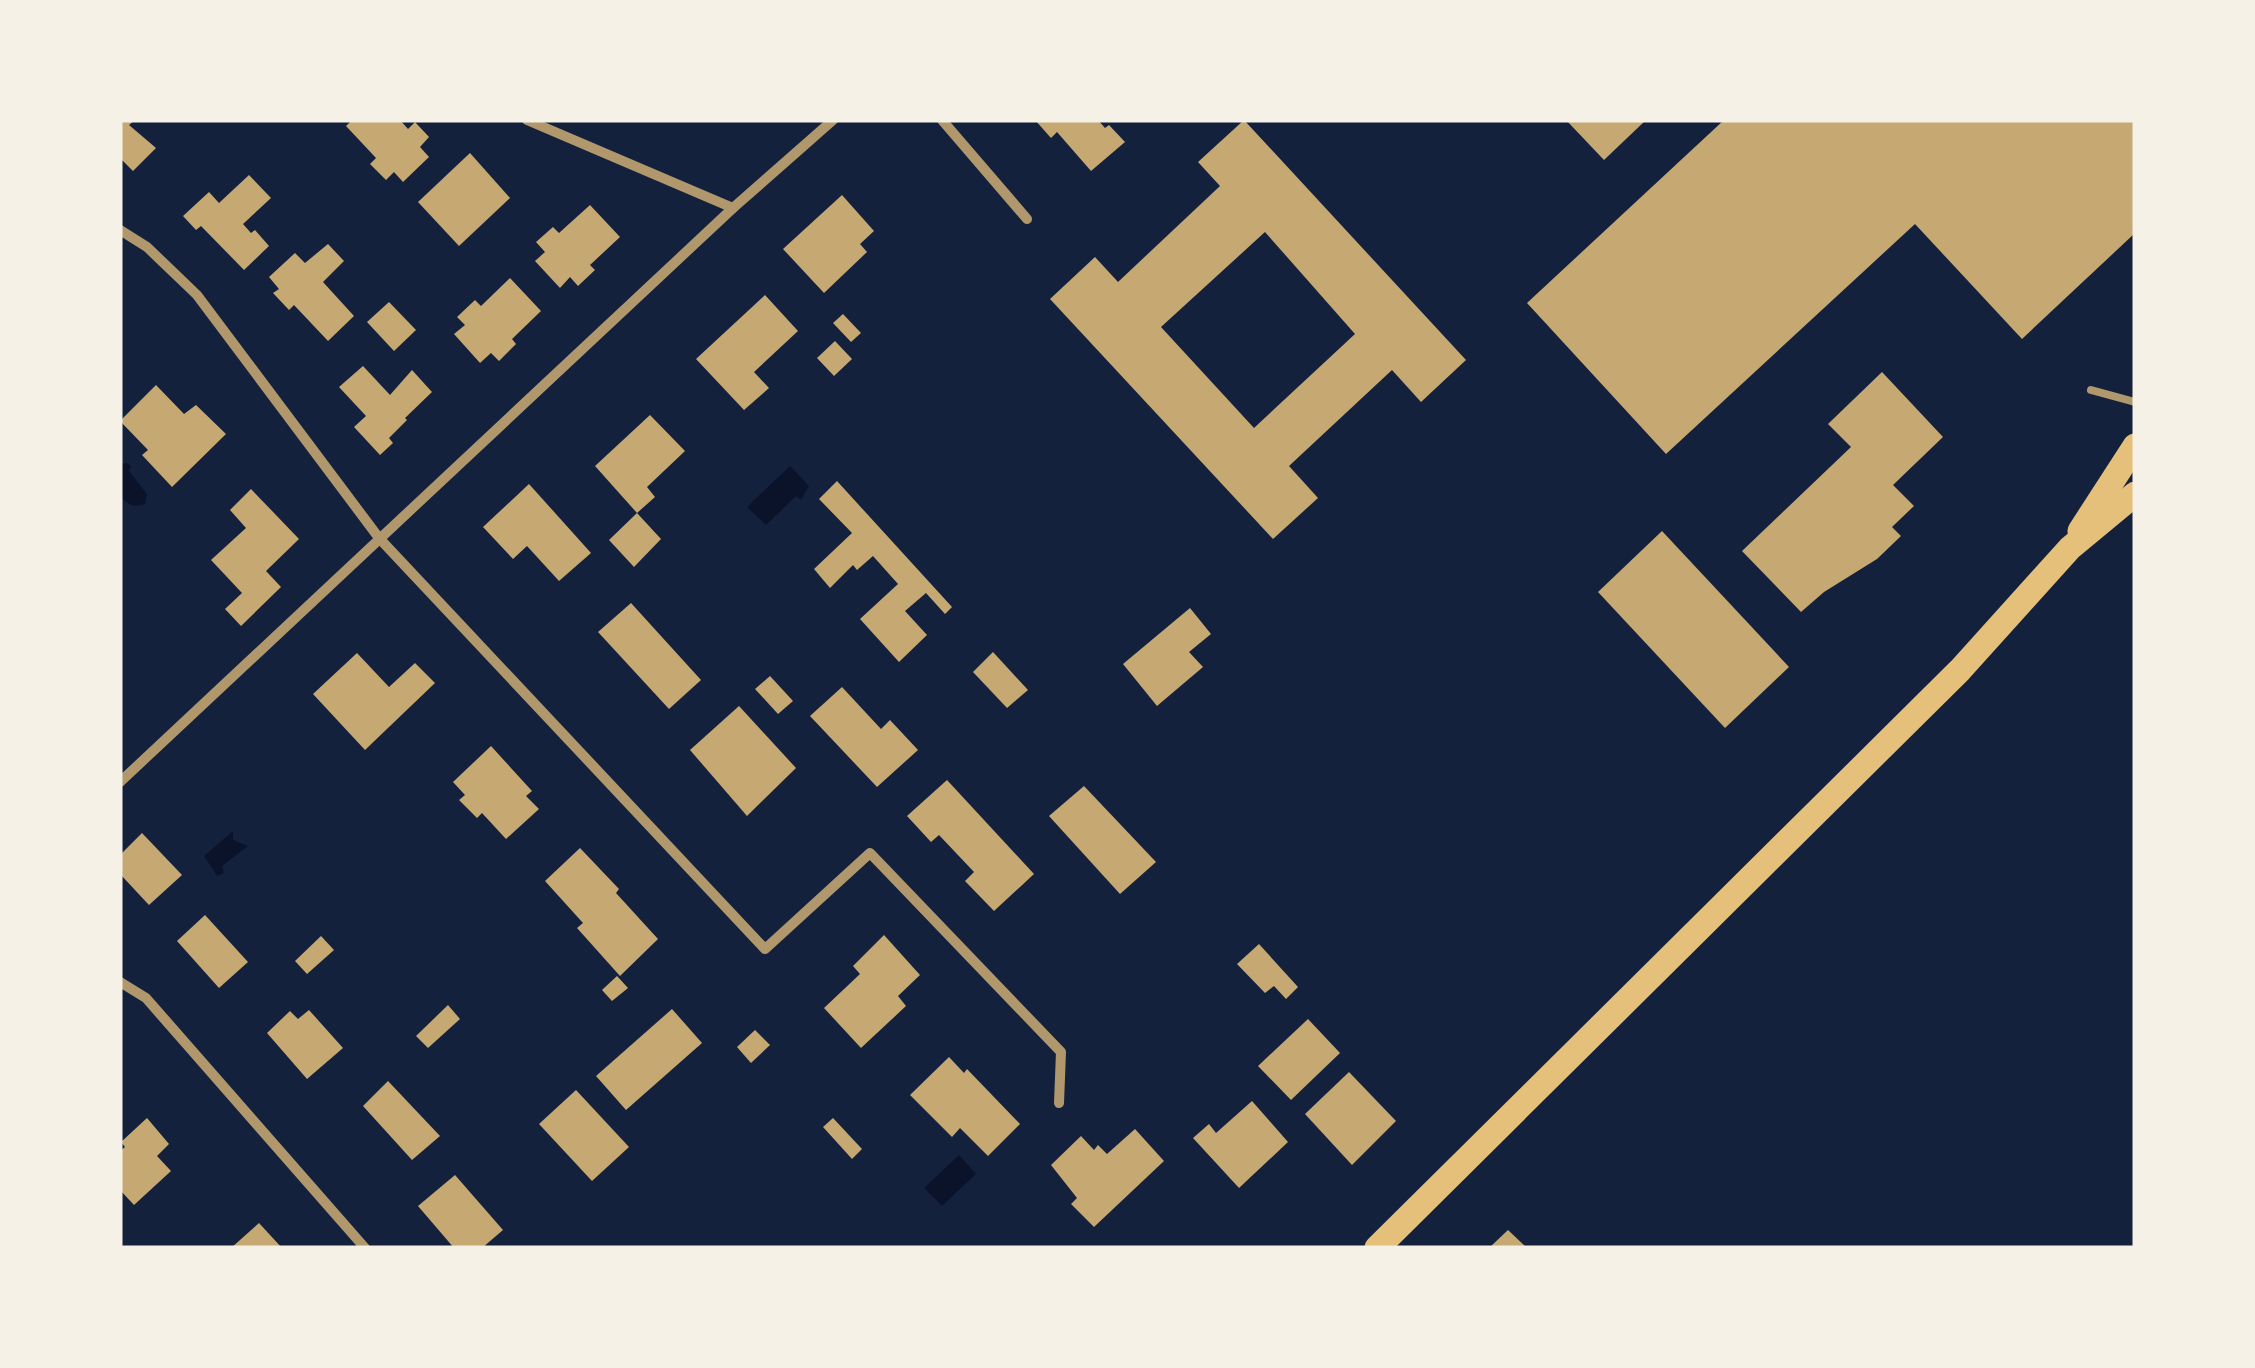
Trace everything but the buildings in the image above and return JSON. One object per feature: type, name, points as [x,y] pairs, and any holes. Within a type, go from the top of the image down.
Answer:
[{"type":"main road","points":[[2070,548],[2135,446]]},
{"type":"main road","points":[[1377,1248],[1960,670],[2070,548],[2135,494]]},
{"type":"street","points":[[528,120],[733,208]]},
{"type":"street","points":[[120,782],[733,208],[833,120]]},
{"type":"street","points":[[942,120],[1027,218]]},
{"type":"street","points":[[120,230],[146,247],[196,295],[379,538],[765,949],[870,853],[1061,1052],[1060,1103]]},
{"type":"street","points":[[120,982],[146,998],[365,1248]]},
{"type":"lane","points":[[2091,390],[2135,402]]},
{"type":"water","points":[[127,463],[147,494],[145,504],[131,505],[120,497],[120,464]]},
{"type":"water","points":[[790,466],[809,486],[801,500],[796,496],[766,525],[747,507]]},
{"type":"water","points":[[233,831],[233,840],[248,846],[222,866],[224,873],[217,876],[204,856]]},
{"type":"water","points":[[959,1155],[976,1174],[942,1206],[924,1188]]}]
